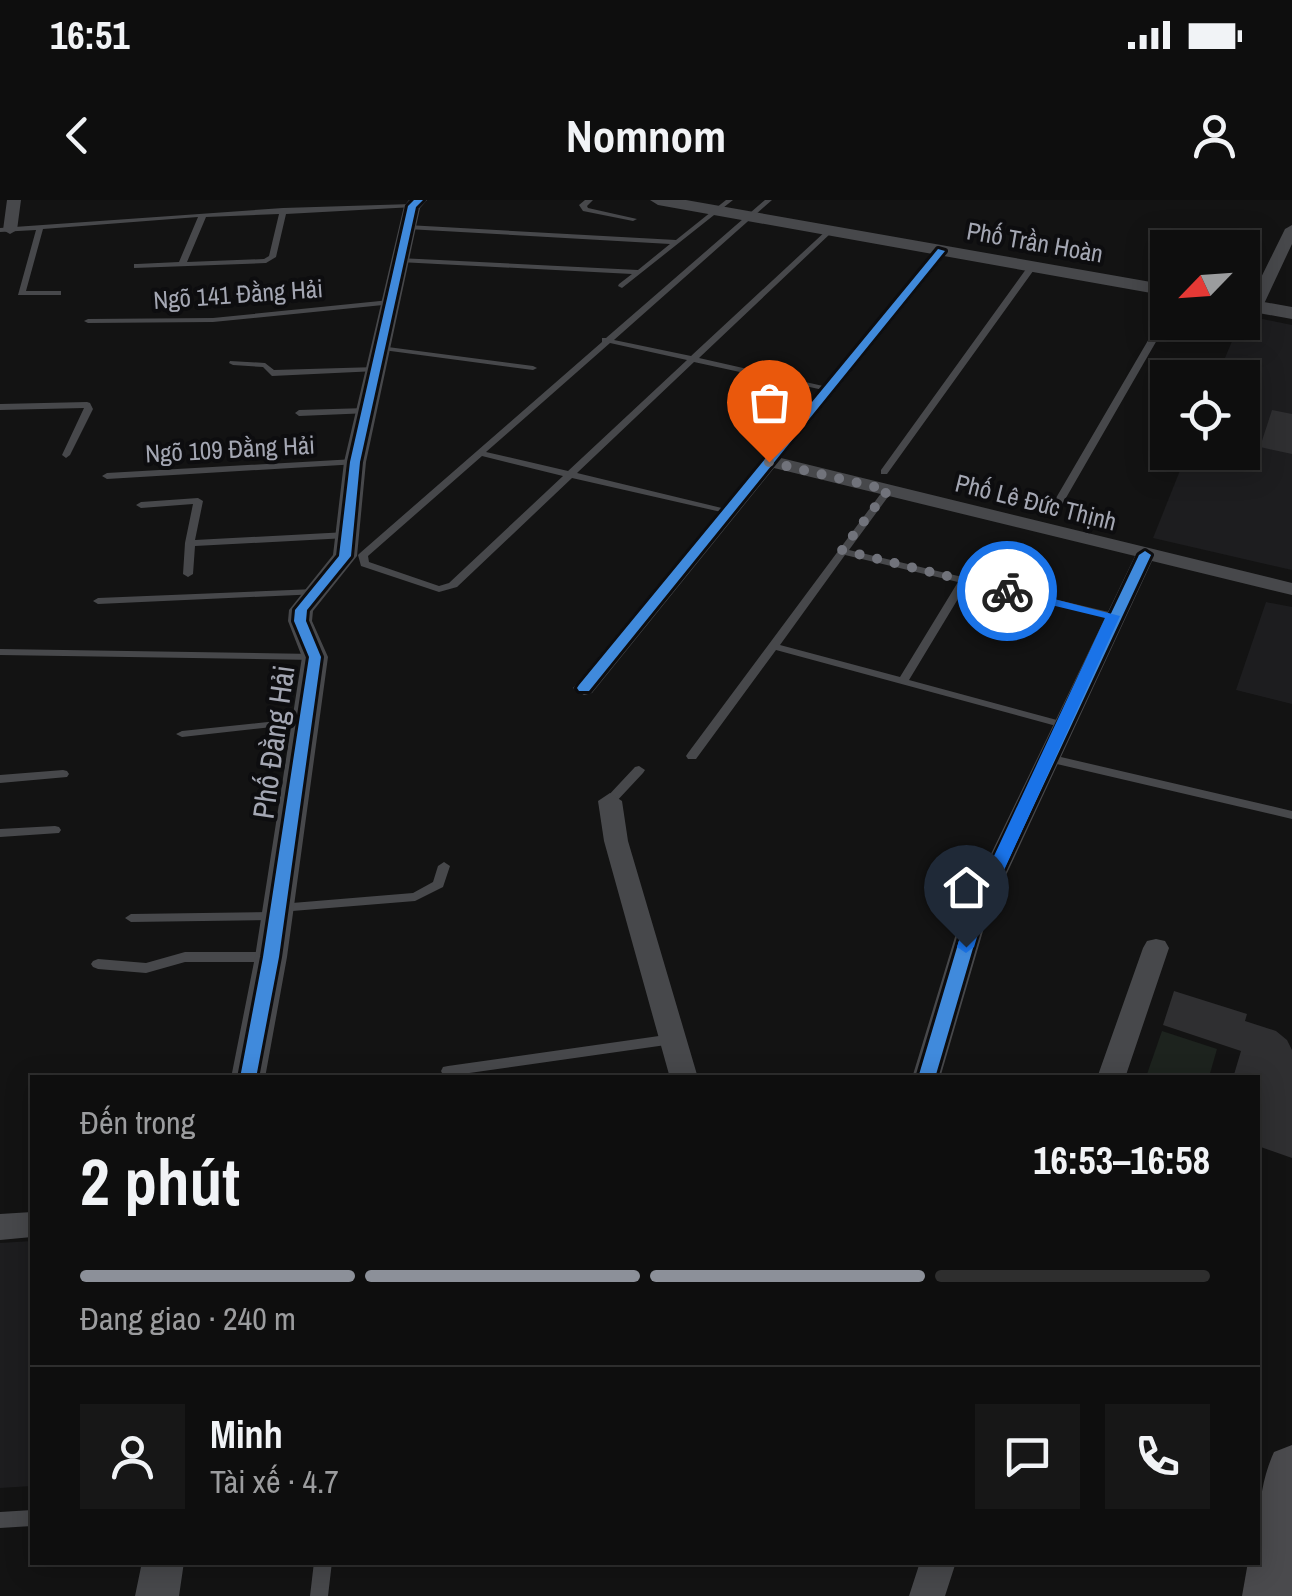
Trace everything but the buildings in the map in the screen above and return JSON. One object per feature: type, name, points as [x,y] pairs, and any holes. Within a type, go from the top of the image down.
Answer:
[{"type":"main road","points":[[1268,1596],[1292,1469]]},
{"type":"street","points":[[5,230],[14,200]]},
{"type":"street","name":"Phố Trần Hoàn","points":[[658,200],[724,205],[754,217],[1150,288]]},
{"type":"street","name":"Phố Đằng Hải","points":[[249,1075],[271,957],[315,658],[300,621],[301,610],[342,564],[355,462],[413,211]]},
{"type":"street","points":[[1260,286],[1292,229]]},
{"type":"street","points":[[584,688],[940,251]]},
{"type":"street","points":[[1260,307],[1292,312]]},
{"type":"street","name":"Phố Lê Đức Thịnh","points":[[769,462],[886,481],[1145,555],[1292,589]]},
{"type":"street","points":[[927,1075],[976,914],[1145,555]]},
{"type":"street","points":[[610,801],[616,841],[683,1075]]},
{"type":"street","points":[[1111,1075],[1156,948]]},
{"type":"street","points":[[0,1227],[30,1225]]},
{"type":"street","points":[[157,1596],[162,1565]]},
{"type":"street","points":[[926,1596],[937,1565]]},
{"type":"lane","points":[[590,200],[582,208],[633,219]]},
{"type":"lane","points":[[769,200],[363,555],[364,564],[439,589],[450,587],[828,231]]},
{"type":"lane","points":[[622,286],[724,205]]},
{"type":"lane","points":[[5,230],[283,210],[413,211],[678,242]]},
{"type":"lane","points":[[138,266],[266,261],[272,257],[283,210]]},
{"type":"lane","points":[[182,265],[202,215]]},
{"type":"lane","points":[[40,228],[21,294],[58,293]]},
{"type":"lane","points":[[399,260],[639,272]]},
{"type":"lane","points":[[692,756],[842,550],[1032,267]]},
{"type":"lane","name":"Ngõ 141 Đằng Hải","points":[[88,320],[214,320],[390,302]]},
{"type":"lane","points":[[605,340],[828,388]]},
{"type":"lane","points":[[1054,510],[1152,340]]},
{"type":"lane","points":[[233,363],[262,364],[268,371],[281,373],[380,358],[533,368]]},
{"type":"lane","points":[[0,407],[87,405],[66,455]]},
{"type":"lane","points":[[299,414],[366,411]]},
{"type":"lane","points":[[480,453],[727,512]]},
{"type":"lane","name":"Ngõ 109 Đằng Hải","points":[[107,476],[355,462]]},
{"type":"lane","points":[[141,505],[198,501],[188,574]]},
{"type":"lane","points":[[190,543],[348,536]]},
{"type":"lane","points":[[842,550],[1113,616]]},
{"type":"lane","points":[[903,681],[964,580]]},
{"type":"lane","points":[[98,601],[315,592]]},
{"type":"lane","points":[[773,646],[1064,725]]},
{"type":"lane","points":[[0,652],[315,658]]},
{"type":"lane","points":[[182,734],[305,721]]},
{"type":"lane","points":[[1048,758],[1292,815]]},
{"type":"lane","points":[[610,801],[639,770]]},
{"type":"lane","points":[[0,779],[63,774]]},
{"type":"lane","points":[[0,833],[56,830]]},
{"type":"lane","points":[[132,918],[277,912],[414,897],[439,884],[444,866]]},
{"type":"lane","points":[[98,964],[146,968],[185,958],[271,957]]},
{"type":"lane","points":[[448,1070],[673,1039]]},
{"type":"lane","points":[[0,1520],[30,1518]]},
{"type":"lane","points":[[319,1596],[323,1565]]},
{"type":"shaded area","points":[[1260,318],[1292,325],[1292,570],[1153,538],[1180,470],[1260,470],[1260,360],[1224,360],[1233,340],[1260,340]]},
{"type":"shaded area","points":[[1266,602],[1292,607],[1292,704],[1236,690]]},
{"type":"shaded area","points":[[1162,1031],[1217,1049],[1210,1075],[1147,1075]]},
{"type":"shaded area","points":[[30,1241],[30,1486],[0,1488],[0,1243]]},
{"type":"cycle path","points":[[249,1075],[271,957],[315,657],[300,621],[301,610],[345,556],[355,462],[412,206],[419,200]]},
{"type":"cycle path","points":[[584,688],[941,251]]},
{"type":"cycle path","points":[[927,1075],[975,914],[1145,555]]},
{"type":"way so far","points":[[769,462],[888,490],[842,550],[1007,591]]},
{"type":"route","points":[[966,947],[976,914],[1113,616],[1007,591]]}]
